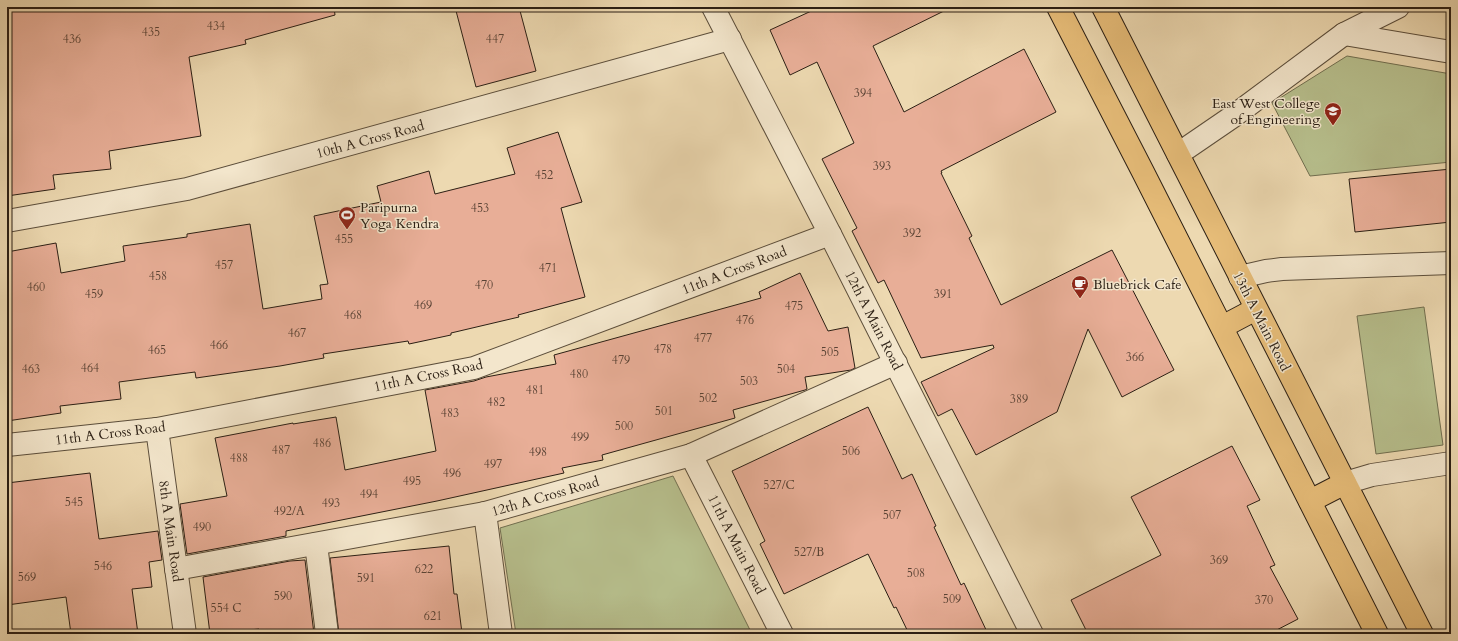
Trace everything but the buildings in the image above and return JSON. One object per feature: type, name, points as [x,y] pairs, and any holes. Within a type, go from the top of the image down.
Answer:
[{"type":"main road","points":[[1058,7],[1377,634]]},
{"type":"main road","name":"13th A Main Road","points":[[1102,7],[1422,634]]},
{"type":"main road","points":[[1222,327],[1256,309]]},
{"type":"main road","points":[[1310,501],[1345,483]]},
{"type":"street","name":"12th A Main Road","points":[[713,7],[896,363],[1032,634]]},
{"type":"street","points":[[1178,154],[1235,115],[1344,34],[1398,7]]},
{"type":"street","points":[[1344,34],[1451,52]]},
{"type":"street","name":"10th A Cross Road","points":[[7,221],[187,190],[730,39]]},
{"type":"street","name":"11th A Cross Road","points":[[7,445],[157,429],[474,368],[830,234]]},
{"type":"street","points":[[1240,277],[1282,269],[1451,263]]},
{"type":"street","name":"12th A Cross Road","points":[[176,569],[485,513],[691,455],[896,363]]},
{"type":"street","name":"8th A Main Road","points":[[157,429],[185,634]]},
{"type":"street","name":"11th A Main Road","points":[[691,455],[782,634]]},
{"type":"street","points":[[1345,483],[1378,474],[1451,463]]},
{"type":"street","points":[[485,513],[501,634]]},
{"type":"street","points":[[316,544],[327,634]]},
{"type":"green space","points":[[1347,56],[1451,74],[1451,162],[1310,176],[1272,103]]},
{"type":"green space","points":[[1424,307],[1443,445],[1376,454],[1357,316]]},
{"type":"green space","points":[[673,476],[752,634],[516,634],[500,528]]},
{"type":"place","name":"East West College of Engineering","points":[[1333,126]]},
{"type":"place","name":"Paripurna Yoga Kendra","points":[[347,230]]},
{"type":"place","name":"Bluebrick Cafe","points":[[1080,299]]}]
